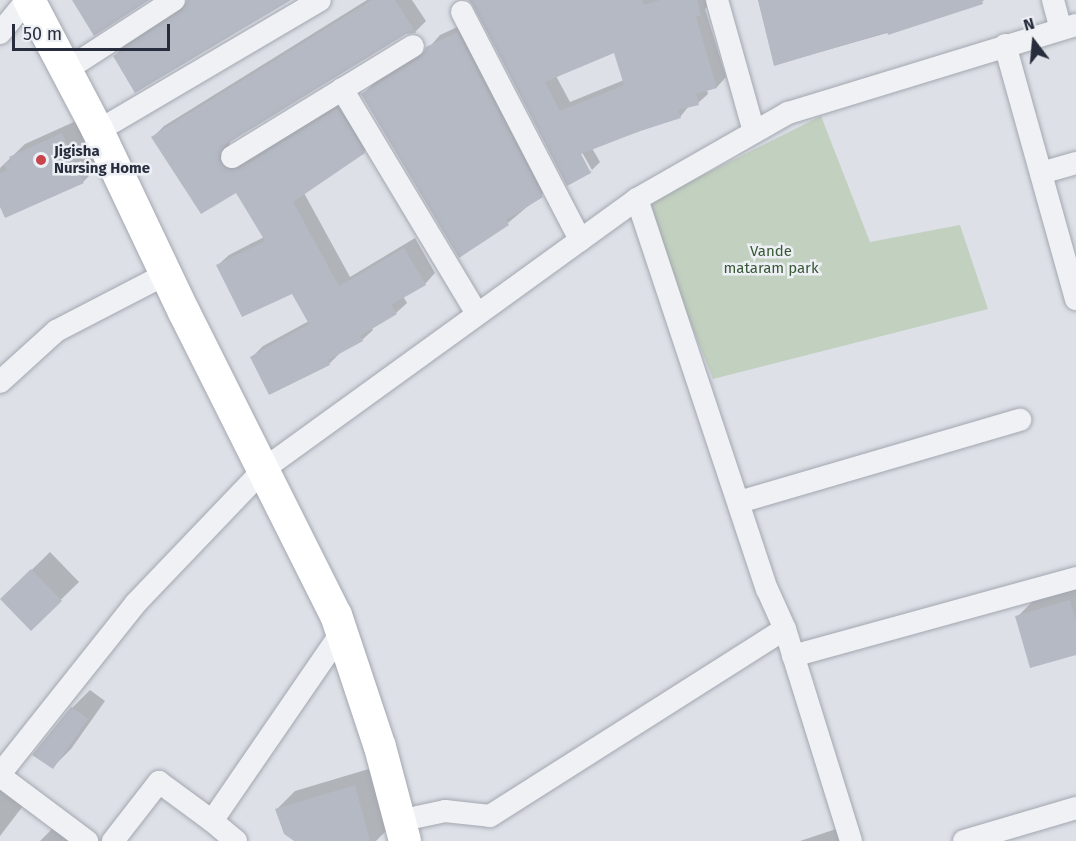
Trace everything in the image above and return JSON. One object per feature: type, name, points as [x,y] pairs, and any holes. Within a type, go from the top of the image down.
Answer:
[{"type":"main road","points":[[28,0],[97,129],[166,274],[352,609],[397,742],[415,833]]},
{"type":"main road","points":[[48,0],[113,122],[270,464],[336,615],[380,747],[415,833]]},
{"type":"street","points":[[0,33],[28,0]]},
{"type":"street","points":[[80,61],[174,0]]},
{"type":"street","points":[[113,122],[320,0]]},
{"type":"street","points":[[717,0],[754,132]]},
{"type":"street","points":[[87,841],[2,768],[136,603],[270,464],[637,199],[788,112],[1068,27],[1053,0]]},
{"type":"street","points":[[462,12],[580,240]]},
{"type":"street","points":[[1005,45],[1076,299]]},
{"type":"street","points":[[232,158],[413,46]]},
{"type":"street","points":[[342,89],[477,314]]},
{"type":"street","points":[[1041,173],[1076,163]]},
{"type":"street","points":[[637,199],[767,589],[784,629],[851,841]]},
{"type":"street","points":[[0,382],[56,331],[166,274]]},
{"type":"street","points":[[739,502],[1020,420]]},
{"type":"street","points":[[793,657],[1076,578]]},
{"type":"street","points":[[415,833],[445,811],[490,816],[784,629]]},
{"type":"street","points":[[212,821],[341,633]]},
{"type":"street","points":[[113,841],[159,782],[236,841]]},
{"type":"street","points":[[964,841],[1076,808]]},
{"type":"green space","name":"Vande mataram park","points":[[821,116],[870,242],[960,225],[988,309],[713,379],[643,205]]},
{"type":"building","points":[[72,0],[149,0],[94,36]]},
{"type":"building","points":[[187,0],[291,0],[135,93],[113,56],[181,11]]},
{"type":"building","points":[[372,0],[395,0],[416,33],[406,34],[225,145],[219,158],[226,169],[239,169],[338,108],[365,153],[293,202],[339,286],[404,248],[426,285],[391,305],[397,314],[360,336],[363,341],[328,360],[330,365],[269,395],[250,357],[309,324],[292,294],[242,317],[216,265],[265,241],[236,193],[201,214],[151,137]]},
{"type":"building","points":[[468,0],[642,0],[644,5],[660,0],[697,0],[701,15],[696,17],[717,88],[696,94],[699,105],[678,110],[681,118],[581,154],[591,173],[567,186],[474,6]],"holes":[[[614,53],[624,85],[560,111],[545,82]]]},
{"type":"building","points":[[758,0],[982,0],[983,4],[888,35],[887,32],[774,66]]},
{"type":"building","points":[[457,32],[543,197],[506,220],[509,225],[459,258],[361,94],[420,58],[426,47]]},
{"type":"building","points":[[62,133],[84,183],[5,218],[0,207],[0,173],[7,170],[4,164],[11,160],[9,157]]},
{"type":"building","points":[[31,569],[62,601],[31,631],[0,599]]},
{"type":"building","points":[[1070,600],[1076,620],[1076,655],[1030,668],[1015,616]]},
{"type":"building","points":[[71,707],[88,719],[53,769],[32,755]]},
{"type":"building","points":[[355,785],[370,841],[294,841],[284,834],[275,809]]},
{"type":"place","name":"Jigisha Nursing Home","points":[[41,160]]}]
